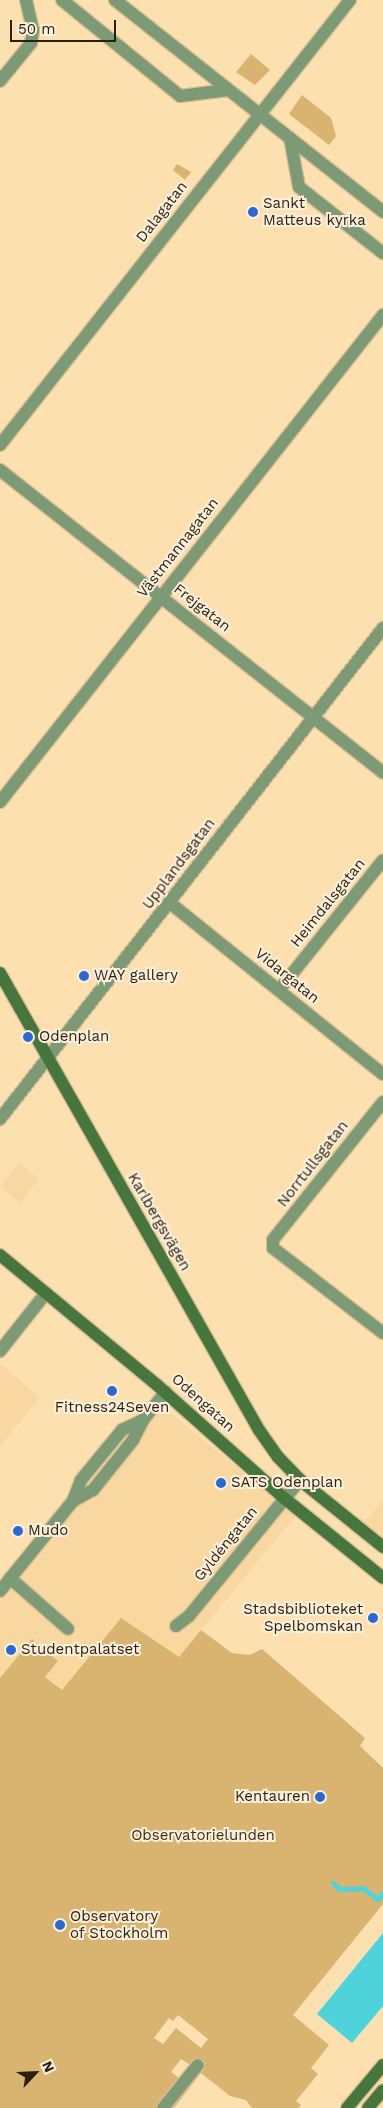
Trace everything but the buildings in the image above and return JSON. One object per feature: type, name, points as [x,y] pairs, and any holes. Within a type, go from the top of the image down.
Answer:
[{"type":"main road","name":"Karlbergsvägen","points":[[0,973],[259,1430],[278,1457],[300,1480]]},
{"type":"main road","name":"Odengatan","points":[[0,1255],[166,1392],[284,1498],[383,1578]]},
{"type":"main road","points":[[300,1480],[383,1547]]},
{"type":"main road","points":[[347,2108],[383,2065]]},
{"type":"main road","points":[[368,2108],[383,2090]]},
{"type":"street","points":[[0,81],[31,43],[33,30],[26,0]]},
{"type":"street","points":[[62,0],[180,96],[228,90]]},
{"type":"street","points":[[116,0],[383,212]]},
{"type":"street","name":"Dalagatan","points":[[0,445],[350,0]]},
{"type":"street","points":[[290,138],[299,187],[383,253]]},
{"type":"street","name":"Västmannagatan","points":[[0,802],[160,596],[383,315]]},
{"type":"street","name":"Frejgatan","points":[[0,470],[383,773]]},
{"type":"street","name":"Upplandsgatan","points":[[0,1119],[383,628]]},
{"type":"street","name":"Heimdalsgatan","points":[[279,990],[383,860]]},
{"type":"street","name":"Vidargatan","points":[[170,903],[383,1074]]},
{"type":"street","name":"Norrtullsgatan","points":[[383,1102],[273,1240],[273,1248],[383,1333]]},
{"type":"street","points":[[0,1352],[46,1293]]},
{"type":"street","points":[[0,1591],[73,1501],[92,1490],[133,1440],[142,1420],[166,1392]]},
{"type":"street","name":"Gyldéngatan","points":[[176,1626],[189,1616],[300,1480]]},
{"type":"street","points":[[10,1578],[68,1629]]},
{"type":"street","points":[[163,2108],[198,2065]]},
{"type":"shaded area","points":[[19,1162],[39,1179],[20,1203],[0,1187]]},
{"type":"shaded area","points":[[0,1364],[40,1397],[0,1446]]},
{"type":"shaded area","points":[[152,1398],[296,1515],[179,1657],[121,1618],[62,1690],[45,1676],[58,1661],[32,1639],[0,1678],[0,1589]]},
{"type":"shaded area","points":[[383,1500],[383,1542],[362,1525]]},
{"type":"green space","points":[[251,54],[270,70],[255,85],[236,72]]},
{"type":"green space","points":[[302,95],[331,118],[336,136],[329,145],[289,114]]},
{"type":"green space","points":[[177,164],[191,172],[185,180],[173,170]]},
{"type":"green space","name":"Observatorielunden","points":[[121,1618],[179,1657],[201,1630],[232,1653],[250,1655],[262,1649],[365,1738],[360,1746],[383,1768],[383,1904],[293,2015],[329,2045],[311,2068],[318,2074],[296,2101],[301,2105],[298,2108],[252,2108],[246,2100],[230,2096],[201,2073],[174,2108],[168,2108],[198,2070],[181,2059],[171,2072],[179,2078],[158,2108],[0,2108],[0,1678],[32,1639],[58,1661],[45,1677],[62,1690]],"holes":[[[178,2015],[208,2039],[201,2048],[176,2028],[163,2044],[154,2038],[169,2018],[173,2021]]]},
{"type":"water","points":[[383,1933],[383,2006],[352,2043],[317,2014]]},
{"type":"waterway","points":[[333,1883],[340,1889],[363,1888],[378,1899],[383,1893]]},
{"type":"place","name":"Sankt Matteus kyrka","points":[[253,212]]},
{"type":"place","name":"WAY gallery","points":[[84,976]]},
{"type":"place","name":"Odenplan","points":[[28,1037]]},
{"type":"place","name":"Fitness24Seven","points":[[112,1391]]},
{"type":"place","name":"SATS Odenplan","points":[[221,1483]]},
{"type":"place","name":"Mudo","points":[[18,1531]]},
{"type":"place","name":"Stadsbiblioteket Spelbomskan","points":[[373,1618]]},
{"type":"place","name":"Studentpalatset","points":[[11,1650]]},
{"type":"place","name":"Kentauren","points":[[320,1797]]},
{"type":"place","name":"Observatory of Stockholm","points":[[60,1925]]}]
